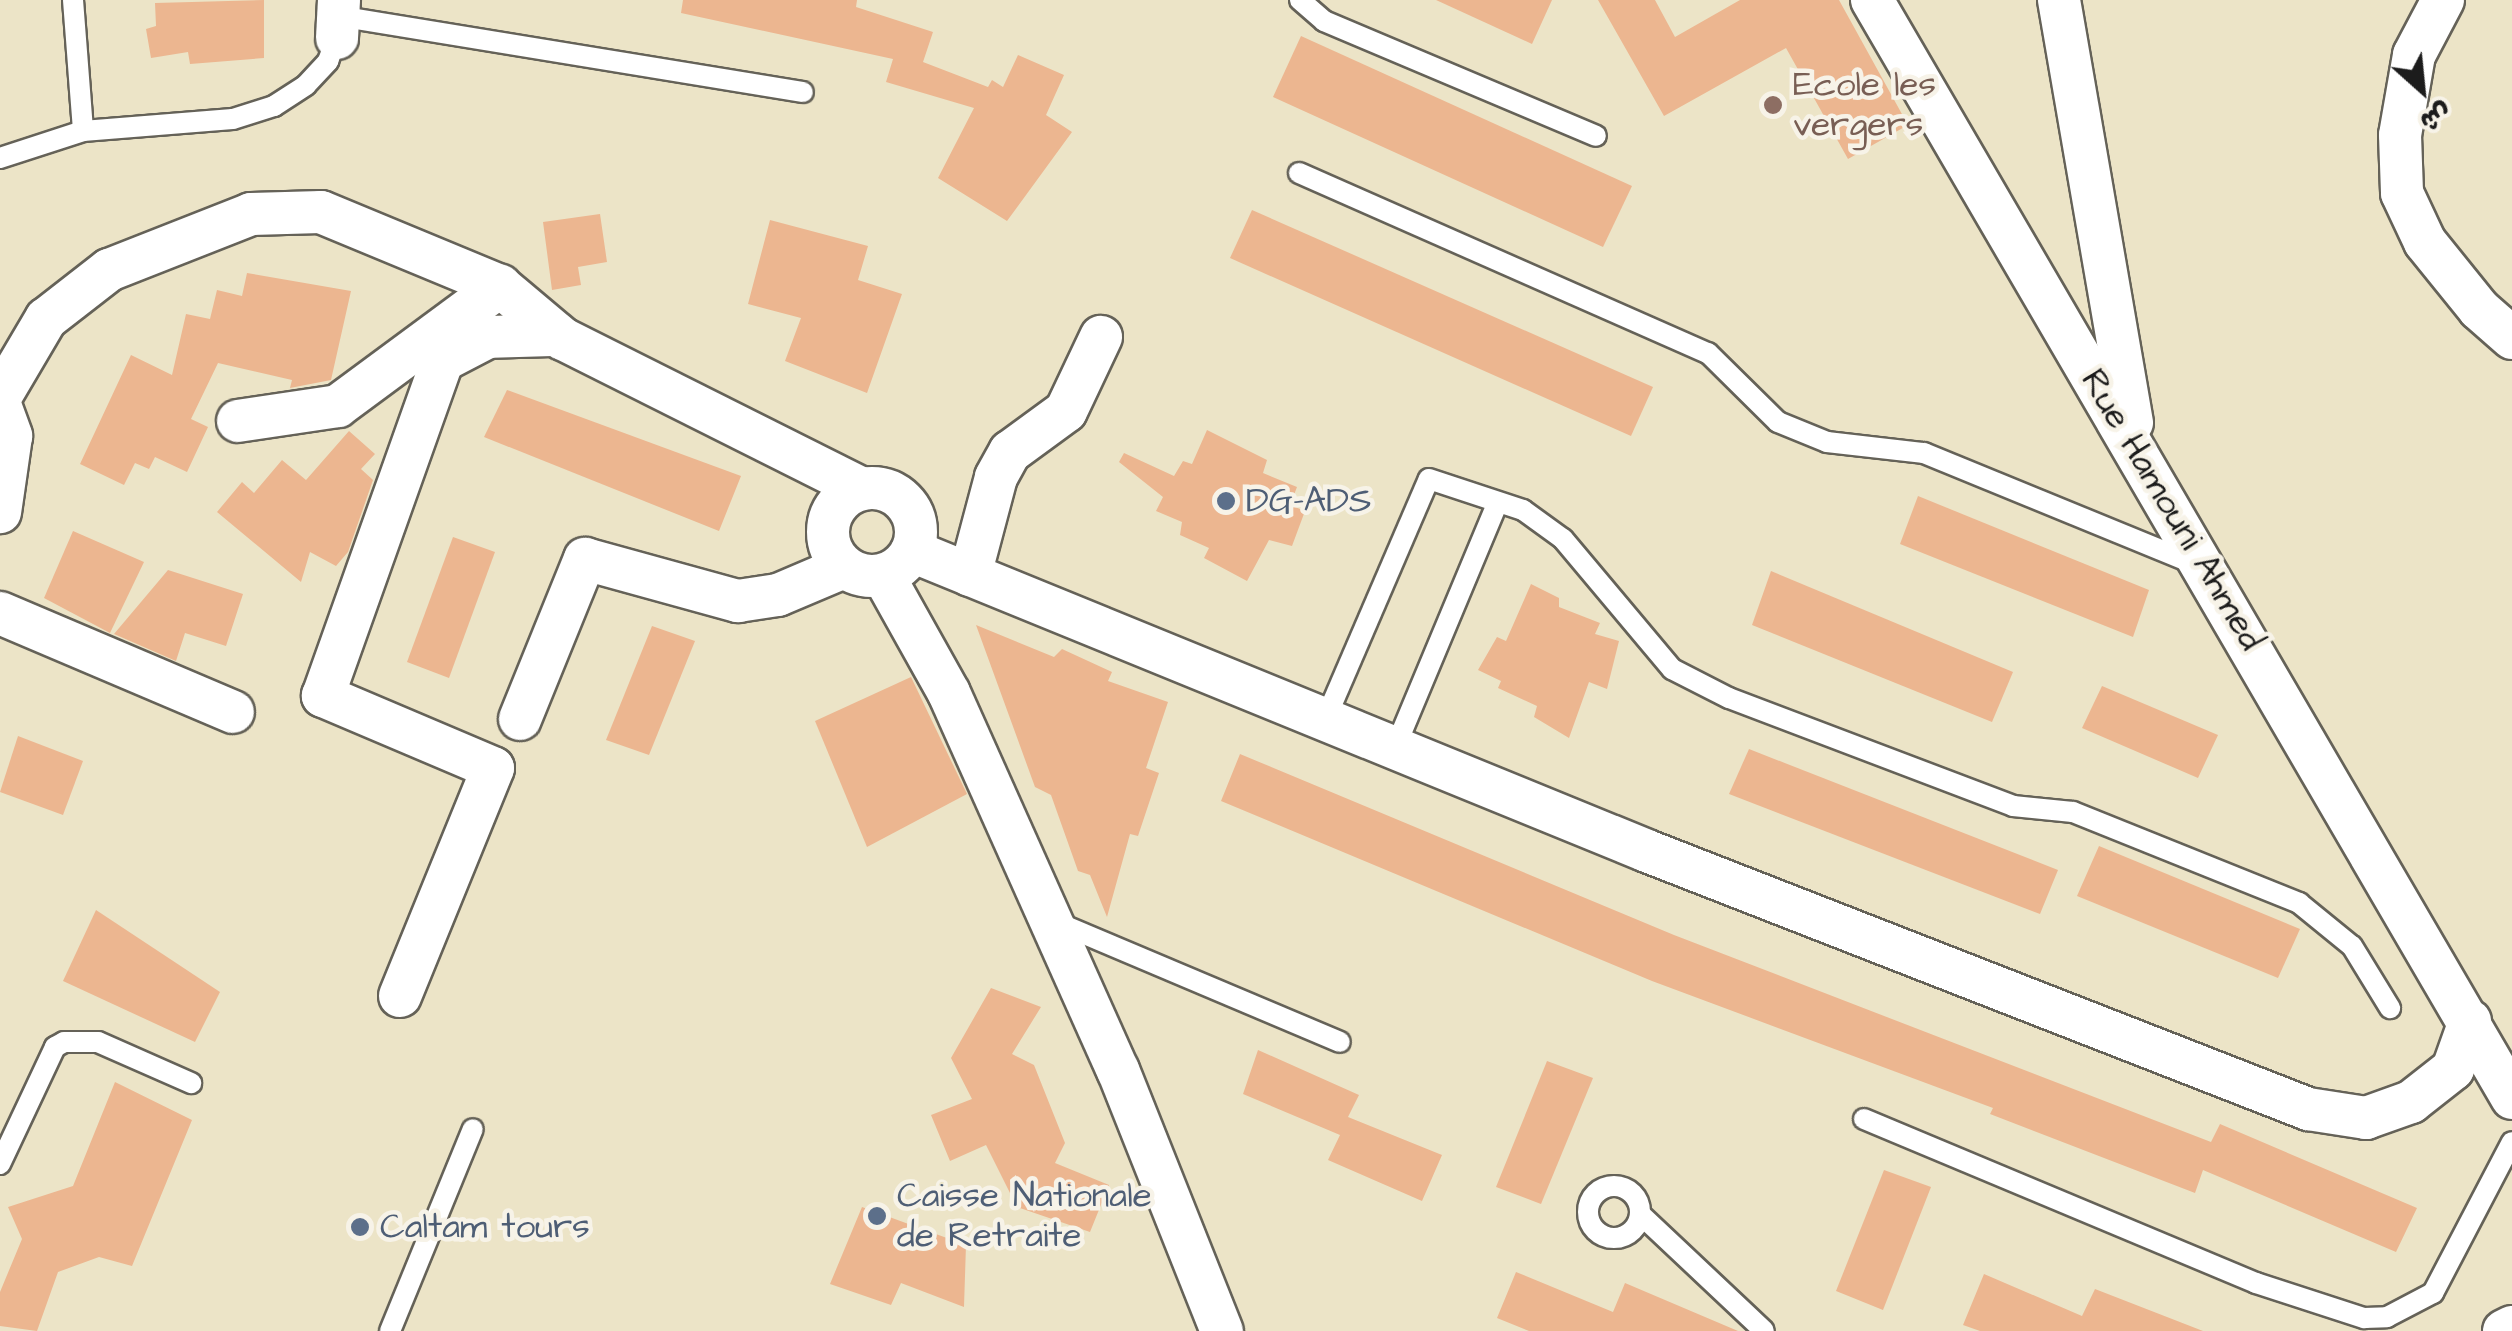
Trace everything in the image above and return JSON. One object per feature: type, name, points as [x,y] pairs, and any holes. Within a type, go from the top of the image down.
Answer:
[{"type":"street","name":"Rue Hamouni Ahmed","points":[[1872,0],[2208,570],[2512,1098]]},
{"type":"street","points":[[2059,0],[2137,451]]},
{"type":"street","points":[[2443,0],[2414,55],[2400,135],[2402,193],[2425,242],[2479,309],[2512,338]]},
{"type":"street","points":[[0,512],[10,436],[0,401],[46,319],[109,270],[251,214],[320,212],[500,286],[557,335],[863,489],[902,499],[916,524],[880,564],[778,595],[738,601],[585,559],[520,720]]},
{"type":"street","points":[[238,422],[338,406],[500,286]]},
{"type":"street","points":[[400,996],[492,768],[323,696],[442,361],[488,337],[557,335]]},
{"type":"street","points":[[970,575],[996,476],[1010,452],[1066,411],[1101,337]]},
{"type":"street","points":[[863,489],[831,516],[829,544],[880,564],[970,575],[1394,748],[2308,1109],[2366,1118],[2412,1102],[2453,1068],[2470,1021]]},
{"type":"street","points":[[880,564],[949,693],[1118,1070],[1222,1331]]},
{"type":"street","points":[[0,613],[233,712]]},
{"type":"street","points":[[2504,1331],[2512,1327]]},
{"type":"lane","points":[[73,0],[82,132]]},
{"type":"lane","points":[[1300,0],[1324,21],[1596,136]]},
{"type":"lane","points":[[0,158],[82,132],[233,119],[274,106],[306,85],[328,61],[338,18],[803,92]]},
{"type":"lane","points":[[1299,173],[1708,353],[1778,422],[1827,442],[1924,453],[2208,570]]},
{"type":"lane","points":[[1325,720],[1429,480],[1523,510],[1562,540],[1672,669],[1730,698],[2013,806],[2073,812],[2299,903],[2352,946],[2390,1008]]},
{"type":"lane","points":[[1394,748],[1497,504]]},
{"type":"lane","points":[[1048,919],[1340,1042]]},
{"type":"lane","points":[[0,1164],[54,1047],[64,1042],[98,1042],[191,1083]]},
{"type":"lane","points":[[1864,1119],[2256,1283],[2364,1318],[2387,1317],[2433,1293],[2512,1142]]},
{"type":"lane","points":[[390,1331],[473,1129]]},
{"type":"lane","points":[[1640,1214],[1764,1331]]},
{"type":"building","points":[[264,0],[264,58],[190,64],[188,52],[151,58],[146,29],[156,26],[155,3]]},
{"type":"building","points":[[683,0],[857,0],[856,7],[933,32],[923,62],[988,87],[992,80],[1003,87],[1018,55],[1064,75],[1046,115],[1072,132],[1007,221],[938,178],[974,108],[886,82],[893,59],[681,13]]},
{"type":"building","points":[[1436,0],[1552,0],[1532,44]]},
{"type":"building","points":[[1598,0],[1655,0],[1675,37],[1740,0],[1839,0],[1908,125],[1848,159],[1786,48],[1664,116]]},
{"type":"building","points":[[1301,36],[1632,186],[1603,247],[1273,97]]},
{"type":"building","points":[[1252,210],[1653,387],[1631,436],[1230,258]]},
{"type":"building","points":[[600,214],[607,262],[578,267],[581,285],[552,290],[543,222]]},
{"type":"building","points":[[770,220],[868,246],[858,280],[902,294],[867,393],[785,361],[801,318],[748,304]]},
{"type":"building","points":[[247,273],[351,291],[331,380],[290,388],[292,380],[218,363],[191,419],[208,427],[187,472],[155,457],[149,469],[135,463],[124,485],[80,464],[131,355],[172,375],[186,314],[210,319],[217,290],[242,296]]},
{"type":"building","points":[[507,390],[741,476],[719,531],[484,437]]},
{"type":"building","name":"DG-ADS","points":[[1207,430],[1267,460],[1263,473],[1297,487],[1290,505],[1305,511],[1292,546],[1269,540],[1247,581],[1204,558],[1209,548],[1180,535],[1182,522],[1156,511],[1163,497],[1119,462],[1124,453],[1174,476],[1183,461],[1192,464]]},
{"type":"building","points":[[349,431],[375,454],[361,469],[373,480],[348,552],[336,566],[310,552],[301,582],[217,512],[242,482],[254,493],[282,460],[306,480]]},
{"type":"building","points":[[1918,496],[2149,590],[2133,637],[1900,544]]},
{"type":"building","points":[[73,531],[144,562],[110,633],[44,598]]},
{"type":"building","points":[[453,537],[495,552],[449,678],[407,662]]},
{"type":"building","points":[[168,570],[243,594],[226,646],[185,633],[176,661],[114,634]]},
{"type":"building","points":[[1771,571],[2013,672],[1992,722],[1752,625]]},
{"type":"building","points":[[1531,584],[1559,598],[1559,607],[1600,623],[1595,634],[1619,641],[1607,689],[1589,682],[1569,738],[1534,717],[1537,706],[1498,688],[1501,681],[1478,670],[1497,637],[1506,641]]},
{"type":"building","points":[[976,625],[1054,657],[1062,649],[1112,672],[1108,681],[1168,702],[1146,768],[1159,773],[1138,836],[1130,834],[1107,917],[1090,875],[1078,871],[1051,795],[1035,787]]},
{"type":"building","points":[[652,626],[695,641],[649,755],[606,740]]},
{"type":"building","points":[[911,677],[967,794],[867,847],[815,721]]},
{"type":"building","points":[[2102,686],[2218,735],[2198,778],[2082,728]]},
{"type":"building","points":[[18,736],[83,761],[63,815],[0,792]]},
{"type":"building","points":[[1749,749],[2058,870],[2040,914],[1729,794]]},
{"type":"building","points":[[1240,754],[1674,935],[2211,1142],[2220,1124],[2417,1208],[2396,1252],[2203,1170],[2195,1193],[1990,1114],[1993,1108],[1652,981],[1221,801]]},
{"type":"building","points":[[2099,846],[2300,929],[2278,978],[2077,896]]},
{"type":"building","points":[[96,910],[220,992],[195,1042],[63,981]]},
{"type":"building","points":[[991,988],[1041,1007],[1012,1054],[1034,1065],[1065,1143],[1055,1163],[1109,1185],[1090,1232],[1017,1207],[986,1145],[950,1161],[931,1115],[972,1099],[951,1058]]},
{"type":"building","points":[[1258,1050],[1359,1095],[1348,1117],[1442,1155],[1422,1201],[1328,1160],[1340,1135],[1243,1094]]},
{"type":"building","points":[[1547,1061],[1593,1078],[1541,1204],[1496,1187]]},
{"type":"building","points":[[115,1082],[192,1120],[132,1266],[99,1257],[58,1272],[37,1331],[0,1326],[0,1292],[22,1239],[8,1207],[73,1186]]},
{"type":"building","points":[[1884,1170],[1931,1187],[1883,1310],[1836,1291]]},
{"type":"building","points":[[862,1207],[966,1245],[964,1307],[901,1283],[891,1305],[830,1284]]},
{"type":"building","points":[[1516,1272],[1613,1312],[1625,1283],[1738,1331],[1529,1331],[1497,1318]]},
{"type":"building","points":[[1984,1274],[2082,1316],[2095,1289],[2203,1331],[1980,1331],[1963,1325]]},
{"type":"place","name":"Ecole les vergers","points":[[1773,105]]},
{"type":"place","name":"DG-ADS","points":[[1226,501]]},
{"type":"place","name":"Caisse Nationale de Retraite","points":[[877,1216]]},
{"type":"place","name":"Caltam tours","points":[[360,1227]]}]
